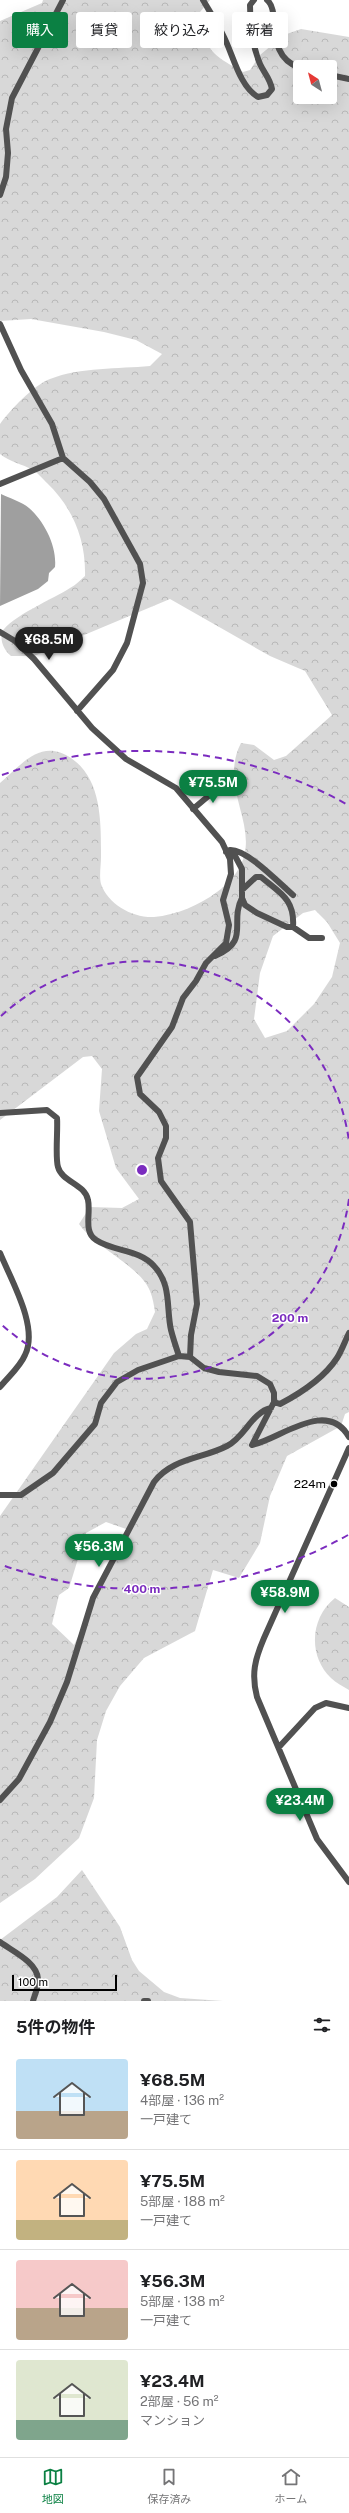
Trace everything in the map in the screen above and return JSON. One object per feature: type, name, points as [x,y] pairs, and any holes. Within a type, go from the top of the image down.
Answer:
[{"type":"street","points":[[0,195],[6,177],[8,153],[6,129],[12,98],[63,0]]},
{"type":"street","points":[[203,0],[224,36],[246,84],[253,94],[258,97],[267,95],[272,89],[271,81],[260,65],[253,45],[250,5],[254,0]]},
{"type":"street","points":[[267,0],[273,10],[273,26],[279,47],[293,66]]},
{"type":"street","points":[[337,76],[349,79]]},
{"type":"street","points":[[0,324],[21,370],[52,424],[63,458],[90,482],[104,499],[140,564],[143,583],[127,643],[113,670],[77,711]]},
{"type":"street","points":[[0,484],[63,458]]},
{"type":"street","points":[[0,632],[15,641],[34,659],[77,711],[126,759],[176,788],[222,842],[232,874],[223,900],[229,925],[226,943],[212,957],[183,998],[172,1027],[137,1077],[140,1094],[159,1112],[166,1126],[166,1138],[158,1158],[161,1181],[190,1222],[197,1304],[191,1335],[190,1357]]},
{"type":"street","points":[[193,809],[212,793],[216,786]]},
{"type":"street","points":[[226,852],[231,850],[241,852],[262,868],[293,896]]},
{"type":"street","points":[[226,852],[234,854],[242,869],[242,898],[245,904],[256,913],[287,927],[293,927],[309,938],[322,938]]},
{"type":"street","points":[[242,890],[256,877],[261,877],[290,902],[294,915],[293,927]]},
{"type":"street","points":[[212,957],[227,951],[237,940],[238,905],[242,898]]},
{"type":"street","points":[[0,1113],[47,1110],[57,1118],[58,1168],[66,1178],[80,1187],[88,1199],[89,1230],[94,1239],[104,1245],[134,1252],[154,1265],[162,1278],[170,1302],[171,1329],[179,1356]]},
{"type":"street","points":[[0,1253],[27,1319],[30,1341],[25,1356],[0,1387]]},
{"type":"street","points":[[0,1800],[18,1780],[50,1722],[67,1682],[93,1598],[154,1482],[162,1472],[177,1463],[229,1445],[261,1410],[272,1405],[280,1404],[294,1397],[321,1376],[337,1358],[349,1333]]},
{"type":"street","points":[[0,1495],[20,1495],[53,1473],[95,1424],[101,1403],[116,1382],[138,1370],[179,1356],[190,1357],[204,1368],[219,1372],[257,1376],[270,1384],[274,1393],[272,1405],[252,1445],[262,1443],[279,1433],[308,1422],[323,1420],[333,1422],[349,1437]]},
{"type":"street","points":[[349,1448],[254,1661],[253,1680],[257,1697],[317,1839],[349,1882]]},
{"type":"street","points":[[279,1747],[314,1708],[326,1703],[349,1708]]},
{"type":"street","points":[[0,1942],[29,1962],[36,1970],[38,1980],[33,2001]]},
{"type":"green space","points":[[43,0],[210,0],[200,12],[140,12],[140,48],[210,48],[222,59],[243,72],[250,70],[260,55],[268,48],[288,48],[288,34],[301,29],[349,37],[349,1412],[345,1414],[341,1426],[287,1456],[270,1496],[260,1543],[239,1578],[213,1570],[195,1631],[144,1658],[120,1686],[106,1711],[97,1740],[94,1798],[79,1838],[35,1879],[0,1903],[0,1516],[114,1353],[136,1334],[147,1329],[155,1312],[150,1291],[145,1282],[128,1265],[96,1241],[79,1224],[90,1207],[122,1208],[139,1199],[116,1168],[99,1111],[102,1069],[92,1056],[83,1057],[0,1120],[0,783],[24,761],[41,752],[50,751],[60,753],[71,758],[89,777],[98,802],[101,830],[100,878],[104,891],[109,898],[129,912],[146,917],[162,916],[187,909],[203,901],[217,892],[236,873],[244,855],[246,837],[235,782],[235,763],[241,743],[254,745],[274,760],[286,756],[332,715],[305,671],[270,656],[170,599],[34,656],[11,656],[3,646],[2,632],[7,626],[23,614],[76,584],[85,576],[85,563],[76,525],[64,503],[37,473],[0,454],[0,424],[23,398],[50,379],[87,370],[150,366],[162,354],[136,340],[104,332],[31,319],[0,321],[0,21],[12,16],[12,48],[68,48],[68,12],[21,12],[42,3]],"holes":[[[315,910],[327,922],[340,943],[332,977],[314,1004],[287,1031],[265,1038],[254,1019],[260,973],[273,936],[303,913]],[[106,1522],[129,1530],[74,1645],[52,1624],[59,1595],[69,1588],[86,1533]]]},
{"type":"green space","points":[[335,1598],[349,1607],[349,1690],[333,1680],[324,1669],[318,1659],[316,1648],[315,1637],[317,1626],[327,1606]]},
{"type":"green space","points":[[82,1870],[120,1927],[132,1960],[139,1971],[164,1992],[180,1998],[223,2001],[0,2001],[0,1940],[57,1897]]},
{"type":"shaded area","points":[[1,494],[29,508],[40,520],[52,543],[55,567],[49,573],[48,581],[38,589],[0,606]]},
{"type":"place","name":"224m","points":[[334,1484]]}]
